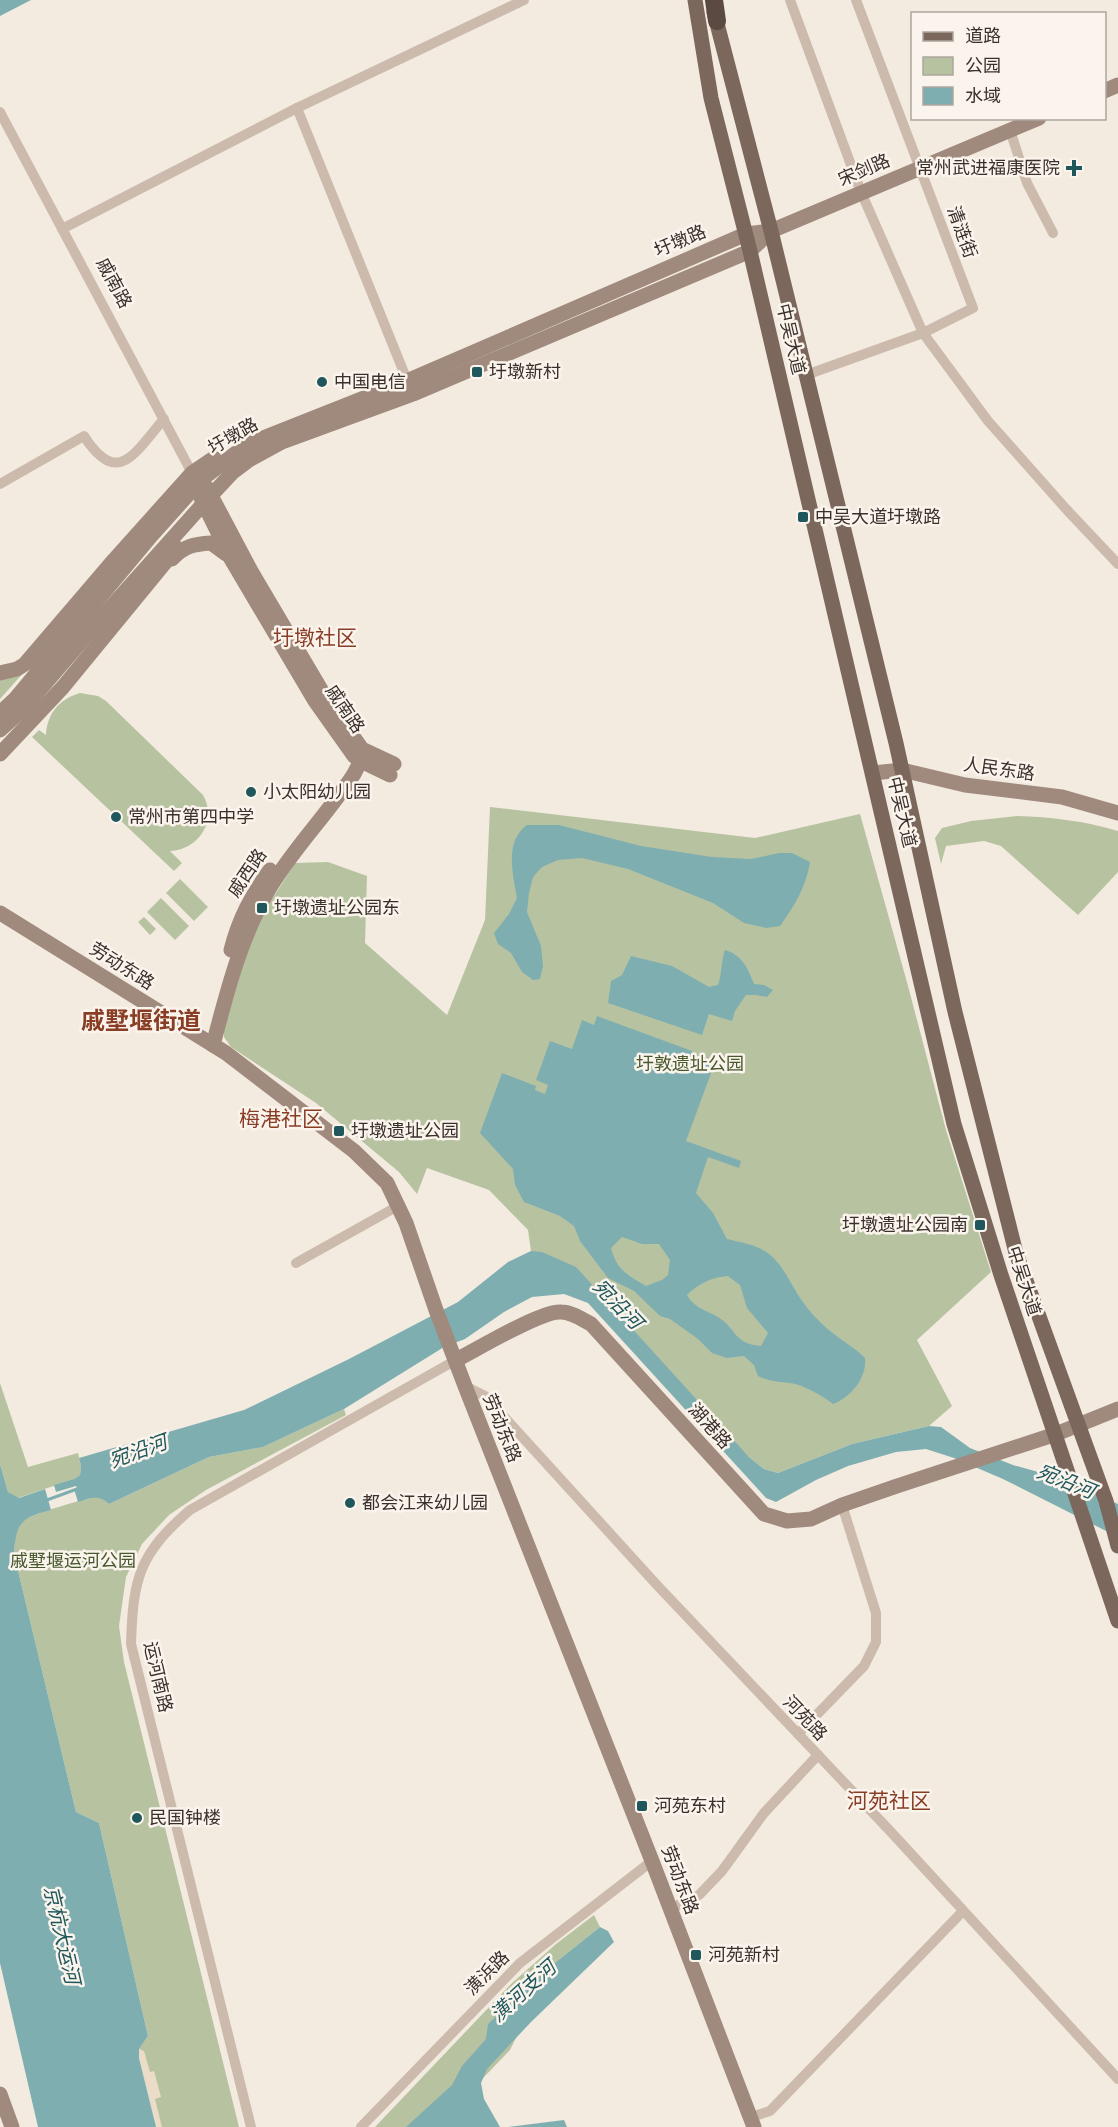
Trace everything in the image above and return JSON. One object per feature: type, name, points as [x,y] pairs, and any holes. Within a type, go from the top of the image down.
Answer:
[{"type":"highway","points":[[712,0],[717,21]]},
{"type":"main road","name":"中吴大道","points":[[695,0],[711,98],[746,234],[954,1124],[1001,1275],[1118,1621]]},
{"type":"main road","name":"中吴大道","points":[[717,21],[771,231],[902,770],[955,1012],[1016,1253],[1106,1501],[1118,1546]]},
{"type":"street","points":[[63,229],[297,108],[524,0]]},
{"type":"street","points":[[687,0],[704,54]]},
{"type":"street","points":[[790,0],[861,192],[923,333],[988,421],[1118,564]]},
{"type":"street","name":"清涟街","points":[[856,0],[973,308],[923,333]]},
{"type":"street","points":[[297,108],[410,387]]},
{"type":"street","name":"戚南路","points":[[0,112],[197,480],[231,558],[315,701],[359,755],[392,770]]},
{"type":"street","name":"宋剑路","points":[[771,231],[1034,120]]},
{"type":"street","points":[[1010,130],[1027,183],[1053,233]]},
{"type":"street","name":"圩墩路","points":[[91,619],[109,609],[233,472],[261,452],[746,234],[771,231]]},
{"type":"street","name":"圩墩路","points":[[197,480],[231,446],[281,432],[410,387],[750,251],[771,231]]},
{"type":"street","points":[[806,375],[923,333]]},
{"type":"street","points":[[0,484],[84,436],[96,454],[113,464],[127,461],[164,419]]},
{"type":"street","points":[[0,730],[24,708],[197,480]]},
{"type":"street","points":[[2,671],[25,664],[114,560],[197,480]]},
{"type":"street","points":[[0,754],[63,687],[190,531],[207,502]]},
{"type":"street","name":"戚南路","points":[[207,502],[359,755]]},
{"type":"street","points":[[109,609],[150,581],[182,549],[193,544],[211,543],[231,558]]},
{"type":"street","points":[[0,713],[91,619]]},
{"type":"street","name":"戚西路","points":[[209,1043],[249,925],[268,890],[288,861],[348,783],[359,755]]},
{"type":"street","name":"人民东路","points":[[873,773],[902,770],[965,785],[1062,797],[1118,813]]},
{"type":"street","name":"劳动东路","points":[[0,913],[209,1043],[354,1151],[387,1183],[406,1223],[465,1386],[752,2122]]},
{"type":"street","points":[[296,1263],[398,1206]]},
{"type":"street","name":"湖港路","points":[[453,1354],[545,1314],[562,1312],[576,1316],[591,1324],[764,1514],[787,1521],[811,1519],[842,1505],[1056,1434]]},
{"type":"street","name":"运河南路","points":[[251,2127],[131,1644],[133,1603],[140,1573],[149,1552],[190,1510],[453,1354]]},
{"type":"street","name":"河苑路","points":[[465,1386],[485,1396],[656,1584],[1118,2079]]},
{"type":"street","points":[[1056,1434],[1118,1409]]},
{"type":"street","points":[[798,1734],[864,1666],[876,1641],[876,1613],[842,1505]]},
{"type":"street","points":[[670,1909],[699,1895],[722,1871],[764,1813],[818,1755]]},
{"type":"street","name":"潢浜路","points":[[361,2127],[520,1963],[652,1861]]},
{"type":"street","points":[[752,2122],[770,2111],[963,1911]]},
{"type":"street","points":[[0,2094],[12,2127]]},
{"type":"street","points":[[0,2112],[6,2127]]},
{"type":"green space","points":[[25,671],[0,699],[0,679]]},
{"type":"green space","points":[[80,693],[98,696],[106,701],[203,795],[207,805],[207,824],[197,840],[180,849],[170,851],[182,863],[174,871],[32,737],[39,730],[46,735],[49,720],[60,703]]},
{"type":"green space","name":"圩敦遗址公园","points":[[490,807],[755,838],[860,814],[946,1130],[991,1272],[917,1340],[952,1406],[929,1426],[852,1444],[778,1473],[764,1469],[749,1457],[567,1277],[530,1280],[531,1251],[528,1230],[489,1190],[427,1168],[417,1194],[399,1172],[316,1103],[231,1047],[224,1037],[223,1025],[251,938],[295,863],[328,862],[367,876],[365,943],[447,1015],[485,920]]},
{"type":"green space","points":[[1017,816],[1068,820],[1118,831],[1118,872],[1078,915],[1001,846],[984,841],[946,846],[941,864],[935,838],[942,828],[971,821]]},
{"type":"green space","points":[[180,879],[208,907],[194,921],[166,893]]},
{"type":"green space","points":[[161,898],[189,926],[175,940],[147,912]]},
{"type":"green space","points":[[144,917],[156,929],[150,935],[138,922]]},
{"type":"green space","name":"戚墅堰运河公园","points":[[0,1383],[28,1467],[78,1453],[81,1466],[80,1475],[18,1498],[8,1492],[0,1464]]},
{"type":"green space","name":"戚墅堰运河公园","points":[[344,1409],[346,1415],[206,1490],[169,1515],[142,1544],[126,1577],[119,1626],[124,1662],[239,2127],[156,2127],[139,2049],[148,2036],[99,1823],[76,1812],[14,1554],[16,1533],[19,1525],[25,1519],[71,1503],[97,1497],[109,1504],[209,1457],[263,1447]]},
{"type":"green space","points":[[594,1915],[600,1927],[551,1966],[510,2050],[436,2127],[375,2127],[511,1984],[556,1944]]},
{"type":"shaded area","points":[[139,2049],[144,2051],[150,2072],[154,2071],[161,2097],[155,2099],[162,2127],[156,2127],[139,2058]]},
{"type":"water","points":[[0,0],[31,0],[0,16]]},
{"type":"water","points":[[527,825],[559,825],[641,846],[712,857],[751,859],[779,853],[792,853],[810,862],[803,888],[780,926],[766,928],[744,923],[713,903],[628,869],[582,858],[558,860],[542,867],[533,877],[529,893],[527,912],[541,946],[543,966],[540,979],[533,980],[522,972],[511,953],[498,944],[494,933],[509,914],[517,898],[512,869],[513,849],[515,840]]},
{"type":"water","points":[[725,950],[736,955],[744,963],[754,984],[764,985],[773,990],[767,997],[746,995],[735,1011],[732,1021],[709,1014],[702,1035],[608,1003],[611,981],[622,975],[631,956],[672,966],[709,987],[718,985]]},
{"type":"water","points":[[597,1016],[692,1051],[691,1056],[714,1065],[686,1141],[741,1161],[739,1168],[708,1157],[696,1193],[713,1213],[727,1239],[755,1246],[776,1260],[814,1316],[865,1358],[863,1373],[856,1386],[840,1401],[833,1404],[801,1386],[758,1376],[754,1365],[744,1356],[727,1358],[712,1353],[698,1339],[670,1319],[660,1316],[634,1291],[608,1278],[580,1241],[574,1226],[560,1216],[524,1202],[515,1185],[513,1169],[480,1133],[502,1073],[536,1086],[535,1090],[545,1094],[548,1085],[536,1080],[550,1041],[572,1049],[582,1020],[594,1025]],"holes":[[[622,1237],[642,1244],[659,1244],[670,1260],[668,1275],[646,1286],[628,1275],[619,1267],[611,1248]],[[728,1276],[740,1285],[747,1308],[768,1333],[761,1346],[750,1344],[738,1337],[726,1323],[695,1305],[687,1295],[706,1282]]]},
{"type":"water","points":[[531,1251],[542,1252],[576,1267],[749,1457],[764,1469],[778,1473],[852,1444],[929,1426],[941,1427],[970,1448],[1013,1465],[1056,1477],[1118,1504],[1118,1537],[1003,1479],[926,1449],[896,1452],[848,1466],[776,1502],[766,1498],[588,1303],[564,1294],[532,1297],[504,1312],[465,1339],[444,1347],[344,1409],[263,1447],[209,1457],[109,1504],[98,1498],[78,1502],[74,1489],[77,1488],[76,1486],[56,1492],[54,1485],[80,1475],[79,1458],[244,1410],[458,1302],[508,1262]]},
{"type":"water","name":"京杭大运河","points":[[0,1464],[8,1492],[19,1498],[45,1489],[51,1510],[33,1516],[22,1523],[16,1535],[14,1554],[76,1812],[99,1823],[148,2036],[139,2049],[139,2058],[156,2127],[38,2127],[0,1963]]},
{"type":"water","points":[[600,1927],[608,1931],[614,1942],[531,2022],[487,2069],[481,2083],[484,2099],[500,2127],[406,2127],[452,2085],[462,2066],[486,2039],[488,2024],[551,1966]]},
{"type":"water","points":[[564,2120],[567,2127],[508,2127]]},
{"type":"waterway","name":"宛沿河","points":[[47,1500],[77,1489]]},
{"type":"place","name":"常州武进福康医院","points":[[1074,168]]},
{"type":"place","name":"圩墩新村","points":[[477,372]]},
{"type":"place","name":"中国电信","points":[[322,382]]},
{"type":"place","name":"中吴大道圩墩路","points":[[803,517]]},
{"type":"place","name":"小太阳幼儿园","points":[[251,792]]},
{"type":"place","name":"常州市第四中学","points":[[116,817]]},
{"type":"place","name":"圩墩遗址公园东","points":[[262,908]]},
{"type":"place","name":"圩墩遗址公园","points":[[339,1131]]},
{"type":"place","name":"圩墩遗址公园南","points":[[980,1225]]},
{"type":"place","name":"都会江来幼儿园","points":[[350,1503]]},
{"type":"place","name":"河苑东村","points":[[642,1806]]},
{"type":"place","name":"民国钟楼","points":[[137,1818]]},
{"type":"place","name":"河苑新村","points":[[696,1955]]},
{"type":"district","name":"圩墩社区","points":[[315,638]]},
{"type":"district","name":"戚墅堰街道","points":[[141,1021]]},
{"type":"district","name":"梅港社区","points":[[281,1119]]},
{"type":"district","name":"河苑社区","points":[[889,1801]]},
{"type":"water label","name":"潢河支河","points":[[523,1991]]}]
